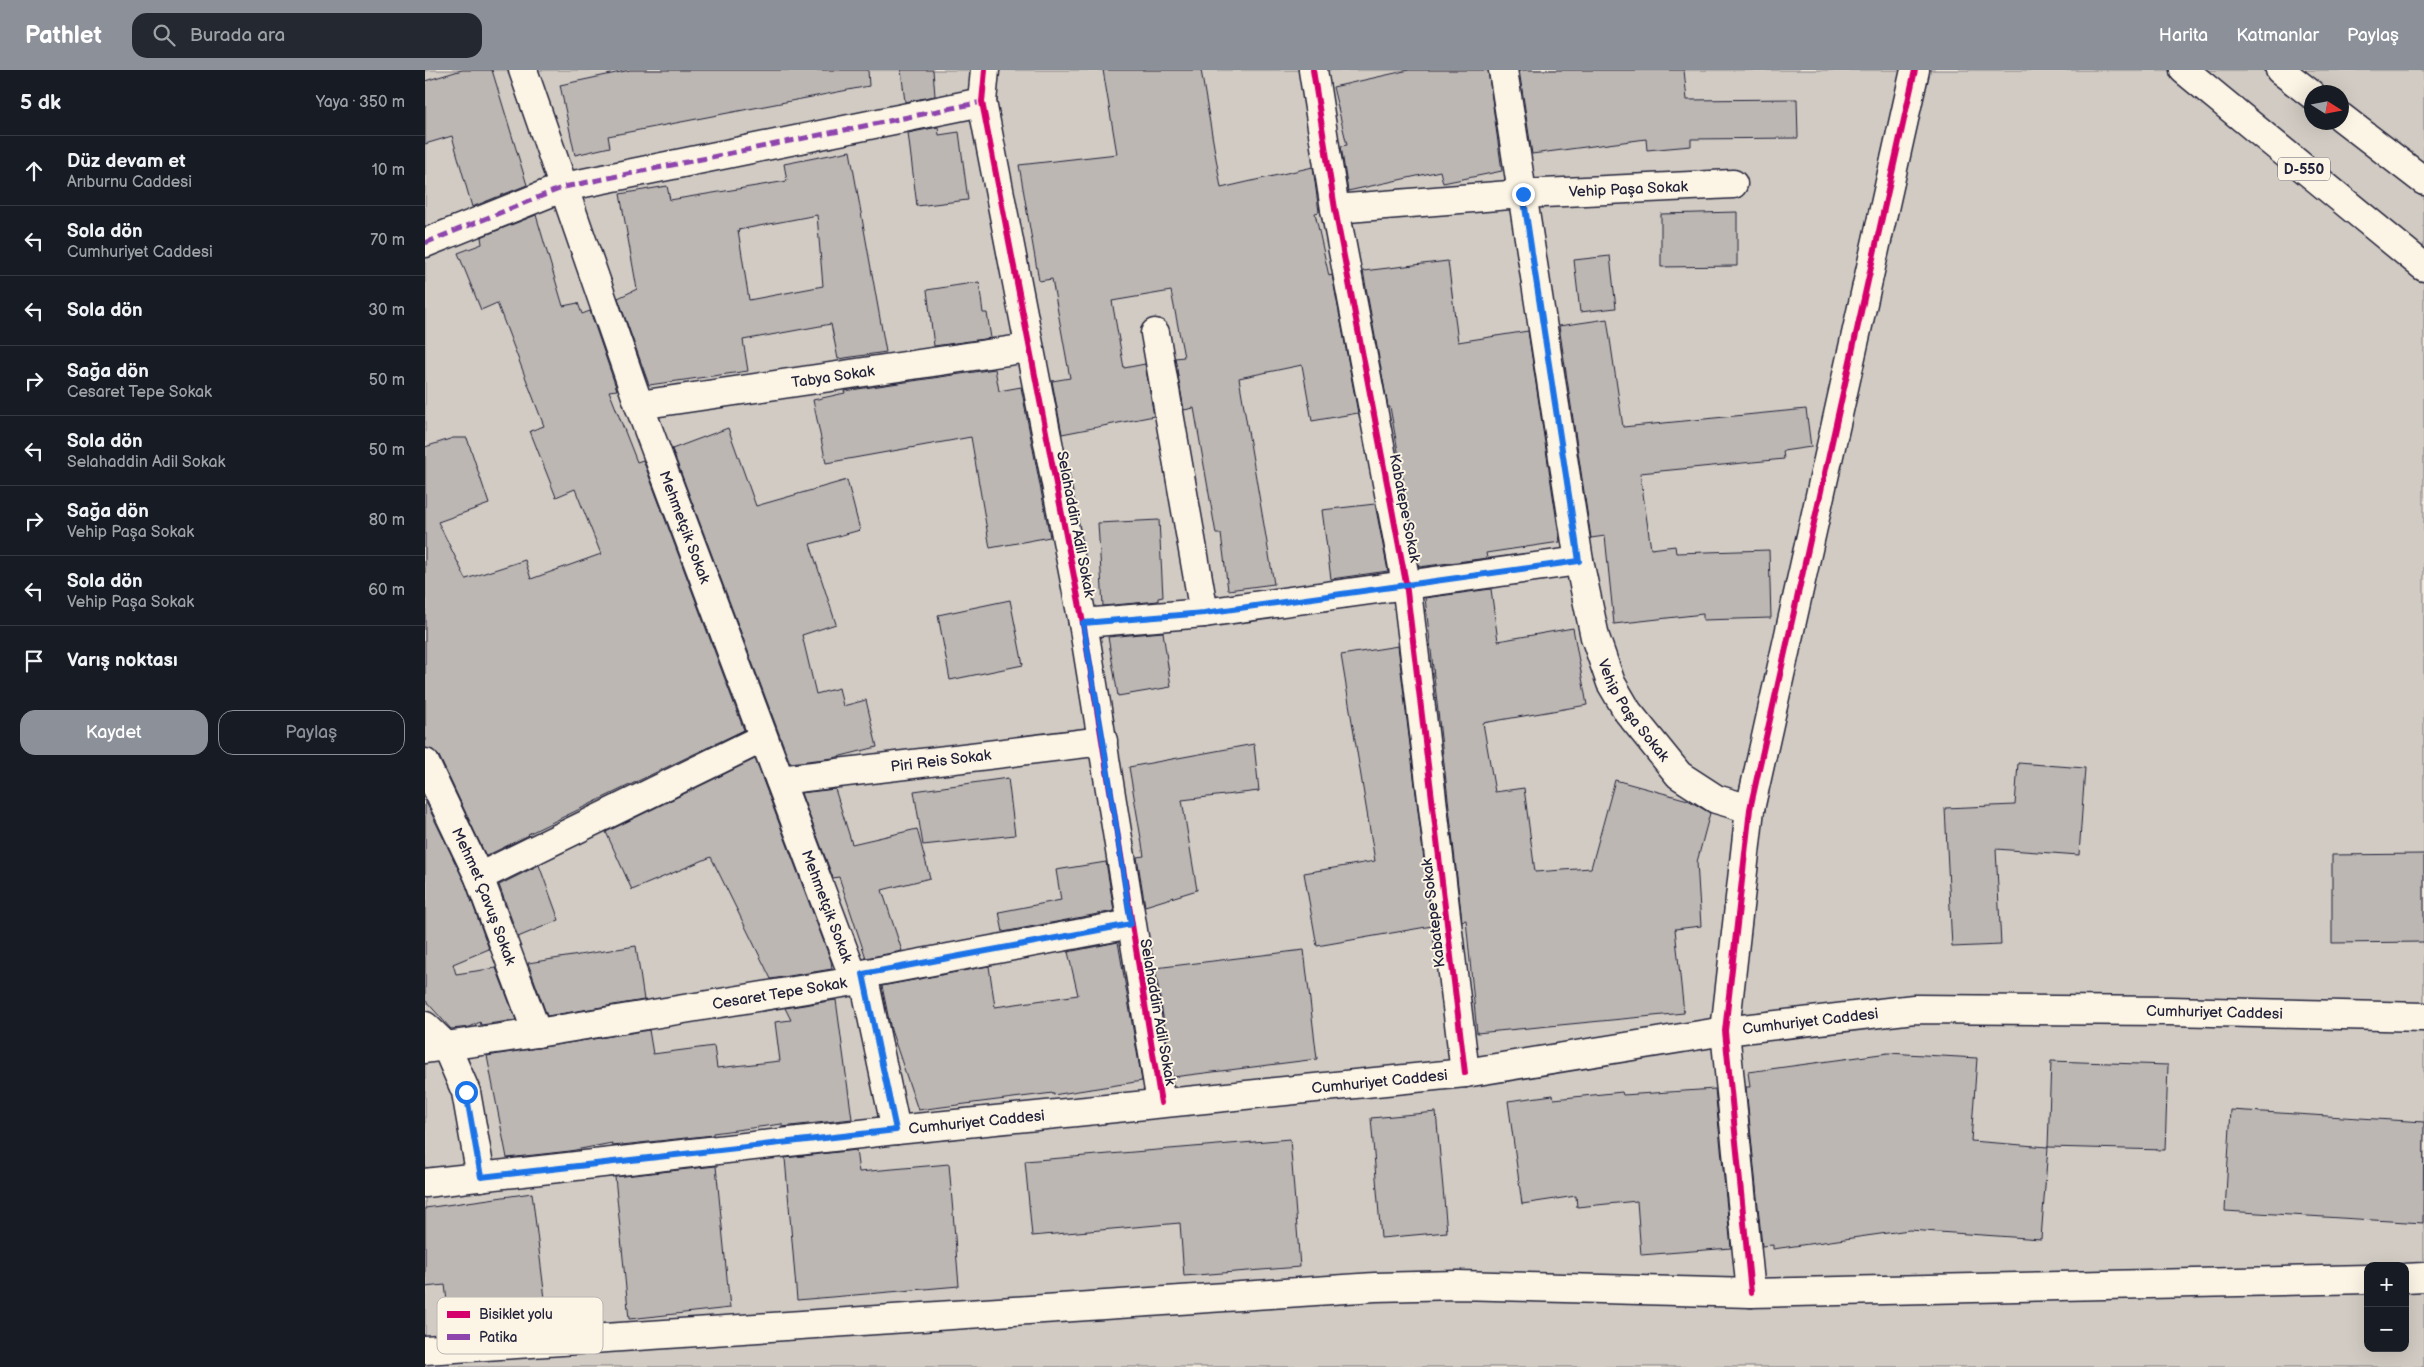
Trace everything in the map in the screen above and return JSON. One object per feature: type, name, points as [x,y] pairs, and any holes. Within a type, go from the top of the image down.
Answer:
[{"type":"main road","name":"Mehmetçik Sokak","points":[[523,70],[639,405],[763,738],[859,977],[896,1130]]},
{"type":"main road","name":"Selahaddin Adil Sokak","points":[[985,70],[982,102],[1028,348],[1083,623],[1161,1102]]},
{"type":"main road","name":"Kabatepe Sokak","points":[[1313,70],[1335,209],[1406,583],[1465,1073]]},
{"type":"main road","points":[[1503,70],[1523,194]]},
{"type":"main road","points":[[1751,1293],[1725,1031],[1750,809],[1915,70]]},
{"type":"main road","name":"D-550","points":[[2184,70],[2424,267]]},
{"type":"main road","points":[[2280,70],[2304,89]]},
{"type":"main road","points":[[425,243],[564,187],[982,102]]},
{"type":"main road","points":[[2349,123],[2424,181]]},
{"type":"main road","name":"Vehip Paşa Sokak","points":[[1335,209],[1523,194],[1733,184]]},
{"type":"main road","name":"Vehip Paşa Sokak","points":[[1523,194],[1579,561],[1595,637],[1611,683],[1629,712],[1679,775],[1716,800],[1750,809]]},
{"type":"main road","points":[[1155,332],[1204,613]]},
{"type":"main road","name":"Tabya Sokak","points":[[639,405],[1028,348]]},
{"type":"main road","points":[[1083,623],[1204,613],[1406,583],[1579,561]]},
{"type":"main road","points":[[479,876],[763,738]]},
{"type":"main road","name":"Piri Reis Sokak","points":[[780,780],[1103,741]]},
{"type":"main road","name":"Mehmet Çavuş Sokak","points":[[425,763],[479,876],[537,1033]]},
{"type":"main road","name":"Cesaret Tepe Sokak","points":[[435,1048],[537,1033],[859,977],[1131,924]]},
{"type":"main road","name":"Cumhuriyet Caddesi","points":[[425,1183],[896,1130],[1465,1073],[1725,1031],[1914,1009],[2170,1011],[2424,1017]]},
{"type":"main road","points":[[425,1026],[435,1048],[466,1092],[481,1177]]},
{"type":"main road","points":[[2409,1278],[2424,1277]]},
{"type":"main road","points":[[603,1338],[1375,1287],[1458,1285],[1751,1293],[2364,1278]]},
{"type":"shaded area","points":[[425,70],[2424,70],[2424,1367],[425,1367]]},
{"type":"building","points":[[462,70],[492,70],[527,185],[472,207],[452,136],[425,144],[425,81]]},
{"type":"building","points":[[630,70],[868,70],[869,86],[608,136],[610,147],[575,155],[560,85]]},
{"type":"building","points":[[901,70],[933,70],[935,96],[905,102]]},
{"type":"building","points":[[1103,70],[1201,70],[1221,188],[1313,167],[1319,212],[1315,213],[1329,276],[1332,275],[1358,413],[1312,421],[1302,365],[1239,378],[1274,584],[1228,590],[1221,534],[1216,534],[1194,408],[1184,410],[1175,358],[1184,357],[1171,291],[1112,301],[1124,368],[1145,364],[1154,416],[1062,434],[1052,381],[1070,378],[1052,279],[1039,281],[1019,165],[1117,154]]},
{"type":"building","points":[[1409,70],[1488,70],[1502,171],[1443,183],[1440,171],[1348,191],[1341,146],[1347,145],[1333,87]]},
{"type":"building","points":[[1519,70],[1684,70],[1687,100],[1797,99],[1798,138],[1691,139],[1691,146],[1647,150],[1646,139],[1532,154]]},
{"type":"building","points":[[938,127],[939,135],[959,132],[968,200],[917,206],[908,133]]},
{"type":"building","points":[[850,151],[886,352],[838,359],[831,324],[743,340],[748,371],[649,385],[618,298],[637,289],[620,194],[667,186],[670,200],[787,181],[784,164]],"holes":[[[817,215],[823,286],[749,300],[738,230]]]},
{"type":"building","points":[[1737,212],[1737,266],[1661,267],[1661,214]]},
{"type":"building","points":[[536,215],[563,306],[578,303],[582,314],[590,311],[617,390],[609,391],[637,462],[643,460],[744,730],[486,856],[439,756],[433,750],[425,748],[425,447],[453,438],[467,438],[489,504],[438,522],[466,579],[525,560],[531,579],[601,554],[575,489],[556,497],[530,431],[544,426],[497,303],[481,310],[458,253],[482,244],[481,237]]},
{"type":"building","points":[[1610,256],[1616,308],[1580,312],[1574,260]]},
{"type":"building","points":[[1448,261],[1458,342],[1528,331],[1560,542],[1486,553],[1487,558],[1419,567],[1363,271]]},
{"type":"building","points":[[979,282],[983,313],[987,313],[991,338],[934,346],[927,290]]},
{"type":"building","points":[[1607,319],[1623,427],[1806,409],[1811,447],[1783,451],[1784,459],[1640,473],[1651,549],[1675,546],[1676,553],[1769,550],[1771,618],[1703,620],[1703,614],[1614,624],[1605,536],[1591,538],[1559,326]]},
{"type":"building","points":[[995,369],[999,391],[1021,387],[1050,537],[990,548],[971,437],[826,463],[813,400],[845,393],[844,391]]},
{"type":"building","points":[[728,428],[756,506],[847,480],[860,530],[810,544],[836,624],[802,635],[816,694],[839,688],[843,706],[866,700],[877,747],[833,758],[790,763],[672,449]]},
{"type":"building","points":[[1375,504],[1388,571],[1331,579],[1322,510]]},
{"type":"building","points":[[1159,520],[1163,597],[1158,598],[1158,601],[1103,606],[1098,523]]},
{"type":"building","points":[[1491,589],[1498,641],[1573,628],[1587,705],[1483,723],[1495,792],[1524,788],[1535,872],[1591,868],[1615,780],[1688,800],[1710,813],[1697,862],[1701,926],[1675,929],[1684,1013],[1477,1033],[1466,920],[1462,921],[1425,598]]},
{"type":"building","points":[[1010,600],[1023,665],[950,680],[938,615]]},
{"type":"building","points":[[1163,632],[1171,687],[1118,696],[1108,637]]},
{"type":"building","points":[[1398,646],[1432,926],[1317,946],[1304,873],[1375,861],[1341,655]]},
{"type":"building","points":[[1254,744],[1259,791],[1182,800],[1197,890],[1145,906],[1137,857],[1144,856],[1129,767]]},
{"type":"building","points":[[755,759],[831,961],[832,969],[771,979],[711,857],[632,890],[606,832]]},
{"type":"building","points":[[2018,763],[2085,768],[2079,855],[1996,849],[2001,945],[1952,947],[1945,808],[2015,805]]},
{"type":"building","points":[[1008,778],[1015,835],[923,845],[914,791]]},
{"type":"building","points":[[835,789],[852,844],[917,829],[930,878],[882,890],[902,951],[866,958],[839,877],[833,878],[801,793]]},
{"type":"building","points":[[425,800],[465,883],[489,949],[453,964],[456,974],[496,968],[516,1020],[481,1025],[480,1022],[470,1027],[451,1029],[425,1000]]},
{"type":"building","points":[[2424,854],[2424,942],[2332,943],[2332,855]]},
{"type":"building","points":[[1106,862],[1114,911],[1003,932],[999,912],[1061,900],[1056,870]]},
{"type":"building","points":[[539,865],[559,920],[518,937],[499,885]]},
{"type":"building","points":[[1118,942],[1142,1081],[1053,1095],[1053,1093],[918,1110],[891,1030],[882,986],[989,966],[995,1007],[1078,995],[1068,952]]},
{"type":"building","points":[[636,946],[644,1000],[547,1016],[528,963]]},
{"type":"building","points":[[1304,950],[1317,1059],[1173,1077],[1155,968]]},
{"type":"building","points":[[836,1000],[852,1119],[782,1127],[782,1124],[713,1133],[713,1135],[612,1146],[612,1143],[570,1151],[507,1158],[487,1056],[649,1030],[653,1054],[714,1046],[717,1068],[780,1061],[775,1022],[791,1020],[785,1008]]},
{"type":"building","points":[[1888,1053],[1977,1058],[1971,1141],[2048,1147],[2041,1239],[1909,1230],[1773,1249],[1773,1245],[1762,1246],[1746,1087],[1750,1087],[1748,1072]]},
{"type":"building","points":[[2051,1061],[2168,1065],[2165,1150],[2048,1147]]},
{"type":"building","points":[[1715,1089],[1731,1248],[1641,1255],[1637,1201],[1577,1207],[1576,1196],[1522,1204],[1508,1101],[1553,1095],[1554,1099],[1622,1092],[1623,1095]]},
{"type":"building","points":[[2231,1110],[2424,1122],[2423,1223],[2225,1211]]},
{"type":"building","points":[[1436,1112],[1447,1232],[1381,1238],[1371,1118]]},
{"type":"building","points":[[1290,1139],[1300,1267],[1184,1276],[1180,1223],[1032,1236],[1025,1161]]},
{"type":"building","points":[[856,1150],[859,1172],[949,1164],[959,1286],[797,1300],[785,1158]]},
{"type":"building","points":[[716,1166],[730,1308],[629,1319],[615,1177]]},
{"type":"building","points":[[532,1193],[545,1297],[446,1297],[445,1285],[425,1287],[425,1208]]},
{"type":"marked path","points":[[425,243],[564,187],[982,102]]},
{"type":"cycle path","points":[[985,70],[982,102],[1083,623],[1161,1103]]},
{"type":"cycle path","points":[[1313,70],[1335,209],[1406,583],[1465,1073]]},
{"type":"cycle path","points":[[1751,1293],[1725,1031],[1750,809],[1915,70]]},
{"type":"route","points":[[466,1092],[481,1177],[896,1130],[863,974],[1131,924],[1083,623],[1204,613],[1406,583],[1579,561],[1523,194]]}]
